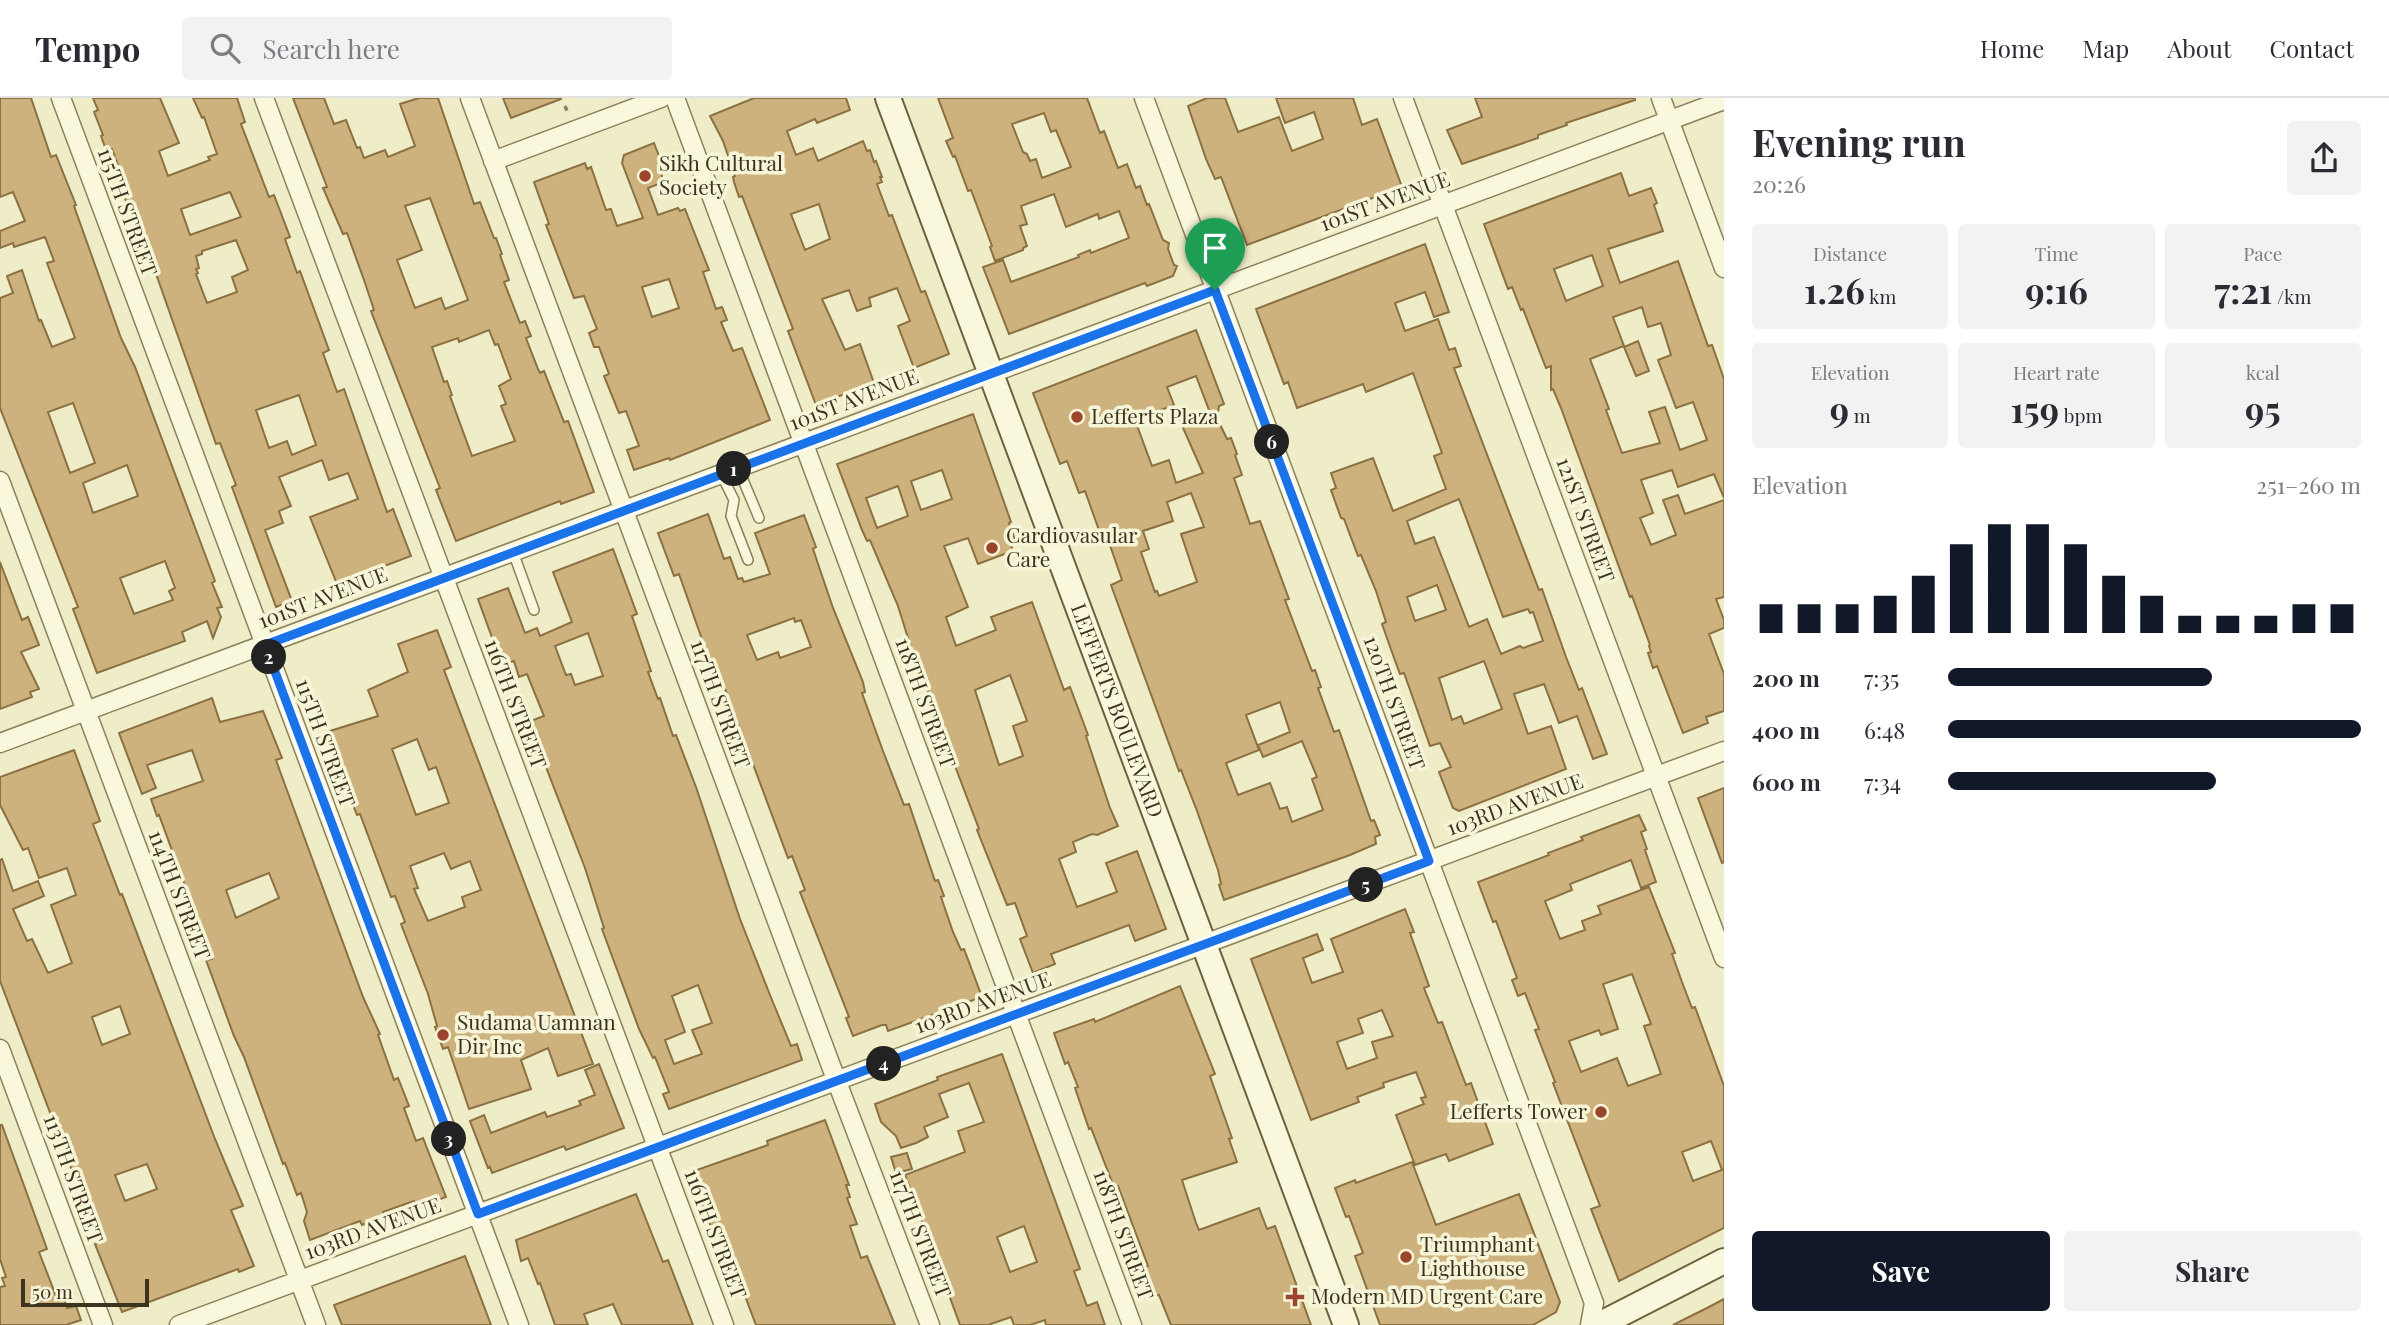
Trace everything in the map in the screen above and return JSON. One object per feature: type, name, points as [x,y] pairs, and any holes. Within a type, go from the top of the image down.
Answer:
[{"type":"street","name":"115TH STREET","points":[[61,98],[519,1325]]},
{"type":"street","name":"116TH STREET","points":[[264,98],[724,1325]]},
{"type":"street","name":"117TH STREET","points":[[470,98],[930,1325]]},
{"type":"street","points":[[493,161],[661,98]]},
{"type":"street","name":"118TH STREET","points":[[675,98],[1132,1325]]},
{"type":"street","name":"LEFFERTS BOULEVARD","points":[[888,98],[1346,1325]]},
{"type":"street","name":"120TH STREET","points":[[1143,98],[1594,1303],[1591,1325]]},
{"type":"street","name":"121ST STREET","points":[[1403,98],[1656,776],[1720,934],[1724,958]]},
{"type":"street","points":[[1661,98],[1724,268]]},
{"type":"street","name":"101ST AVENUE","points":[[0,743],[1669,121],[1722,105]]},
{"type":"street","name":"114TH STREET","points":[[0,481],[316,1325]]},
{"type":"street","name":"103RD AVENUE","points":[[179,1325],[1724,751]]},
{"type":"street","name":"113TH STREET","points":[[0,1049],[103,1325]]},
{"type":"street","points":[[1599,1325],[1724,1261]]},
{"type":"lane","points":[[730,471],[759,518]]},
{"type":"lane","points":[[730,471],[734,500],[731,516],[748,560]]},
{"type":"lane","points":[[513,552],[534,610]]},
{"type":"path","points":[[565,106],[567,111]]},
{"type":"building","points":[[0,98],[31,98],[51,157],[56,155],[76,205],[74,206],[121,338],[135,367],[215,581],[212,583],[222,607],[217,608],[221,617],[213,638],[207,621],[182,632],[185,641],[97,673],[73,609],[78,607],[0,408],[0,298],[13,293],[7,276],[22,270],[39,321],[41,320],[52,347],[75,338],[47,263],[54,261],[45,237],[14,247],[13,243],[0,248],[0,231],[25,221],[13,192],[0,197]],"holes":[[[73,403],[95,463],[70,473],[48,412]],[[127,465],[138,496],[93,513],[83,483]],[[165,561],[175,588],[169,591],[173,600],[134,614],[120,578]]]},
{"type":"building","points":[[93,98],[160,98],[179,143],[159,151],[168,176],[210,160],[208,157],[217,154],[204,117],[202,118],[193,98],[237,98],[245,122],[241,124],[269,197],[274,195],[290,237],[285,239],[297,273],[300,271],[329,350],[323,353],[337,392],[344,389],[387,512],[393,509],[411,556],[337,584],[310,517],[358,499],[348,473],[329,480],[322,460],[279,477],[291,506],[279,511],[283,523],[265,530],[292,601],[276,607],[232,487],[236,485],[220,443],[216,444],[155,271],[152,272],[120,185],[125,184],[112,149],[106,150],[94,112],[98,110]],"holes":[[[230,192],[241,217],[190,235],[181,209]],[[236,240],[248,270],[232,277],[237,292],[207,303],[196,274],[196,269],[199,268],[196,256],[202,254],[202,251]],[[299,395],[316,445],[292,455],[287,441],[269,448],[256,410]]]},
{"type":"building","points":[[293,98],[324,98],[334,124],[346,120],[364,158],[385,150],[388,157],[415,146],[400,104],[419,98],[438,98],[474,204],[480,202],[502,254],[500,255],[509,280],[504,282],[520,323],[525,321],[531,336],[526,338],[538,369],[540,373],[544,371],[564,422],[568,421],[594,492],[561,504],[560,501],[456,541],[436,490],[440,488],[371,311],[374,310],[347,233],[343,234],[323,188],[327,187]],"holes":[[[430,198],[468,300],[445,309],[441,298],[415,308],[397,260],[422,250],[405,206]],[[489,330],[495,345],[498,344],[511,379],[499,386],[506,404],[501,406],[515,441],[472,456],[447,381],[444,382],[432,347],[458,338],[459,342]]]},
{"type":"building","points":[[503,98],[561,98],[561,99],[511,118]]},
{"type":"building","points":[[754,98],[846,98],[850,110],[817,123],[815,119],[787,131],[796,155],[813,148],[818,161],[863,141],[867,151],[870,150],[882,177],[882,182],[877,184],[889,216],[892,215],[921,292],[925,291],[949,354],[914,368],[898,326],[910,321],[897,288],[869,298],[871,306],[857,311],[849,290],[822,299],[845,350],[860,344],[874,383],[816,405],[788,331],[793,329],[742,196],[739,197],[723,141],[710,116]],"holes":[[[819,204],[830,239],[805,250],[791,214]]]},
{"type":"building","points":[[938,98],[1087,98],[1100,133],[1104,131],[1118,168],[1127,164],[1136,188],[1140,186],[1147,205],[1149,204],[1163,240],[1169,243],[1168,249],[1174,265],[1177,266],[1173,276],[1147,286],[1145,283],[1009,334],[983,267],[1003,260],[1011,282],[1079,257],[1078,255],[1090,250],[1091,253],[1129,238],[1119,211],[1099,219],[1098,214],[1066,227],[1054,194],[1021,206],[1027,224],[1020,226],[1027,246],[995,261],[971,190],[968,191],[955,156],[953,157],[946,141],[953,138]],"holes":[[[1044,113],[1051,132],[1056,130],[1071,167],[1042,178],[1036,159],[1030,161],[1023,152],[1012,124]]]},
{"type":"building","points":[[1207,98],[1225,98],[1238,132],[1279,117],[1292,151],[1323,139],[1314,112],[1285,123],[1276,98],[1353,98],[1362,125],[1377,119],[1402,187],[1247,245],[1221,177],[1215,179],[1206,159],[1188,106]]},
{"type":"building","points":[[1475,98],[1635,100],[1566,123],[1567,125],[1538,135],[1538,138],[1462,164],[1447,130],[1482,117]]},
{"type":"building","points":[[654,143],[664,169],[660,170],[664,182],[648,188],[658,215],[678,208],[680,211],[685,209],[709,270],[703,272],[716,309],[722,307],[727,320],[721,322],[733,351],[742,348],[770,420],[670,460],[669,458],[634,470],[627,450],[639,446],[626,411],[619,413],[604,376],[609,374],[599,347],[594,347],[589,333],[597,329],[584,296],[574,298],[546,225],[549,224],[534,182],[585,163],[587,169],[591,167],[606,210],[611,209],[617,226],[643,218],[622,163],[624,155]],"holes":[[[669,279],[679,308],[652,317],[642,287]]]},
{"type":"building","points":[[1621,173],[1629,196],[1651,188],[1663,231],[1608,249],[1620,283],[1678,261],[1708,346],[1712,345],[1724,379],[1724,498],[1714,474],[1678,487],[1672,470],[1641,480],[1653,513],[1640,518],[1651,545],[1676,535],[1663,500],[1678,495],[1685,514],[1724,500],[1724,597],[1716,599],[1724,620],[1724,628],[1709,634],[1724,674],[1724,711],[1706,717],[1708,723],[1683,733],[1657,666],[1653,668],[1648,653],[1651,652],[1650,645],[1561,408],[1553,389],[1551,390],[1551,366],[1546,368],[1523,309],[1521,310],[1512,287],[1508,289],[1484,224]],"holes":[[[1592,255],[1603,286],[1566,301],[1554,269]],[[1642,307],[1648,327],[1661,323],[1671,355],[1658,360],[1676,408],[1693,402],[1707,440],[1680,450],[1665,407],[1649,412],[1660,443],[1622,453],[1590,359],[1624,346],[1613,317]]]},
{"type":"building","points":[[1425,244],[1449,312],[1434,317],[1425,292],[1395,303],[1405,331],[1438,319],[1449,350],[1455,348],[1461,366],[1454,368],[1539,590],[1542,589],[1579,690],[1582,688],[1607,754],[1593,759],[1577,716],[1559,723],[1544,684],[1514,694],[1528,734],[1551,726],[1566,769],[1459,811],[1453,808],[1439,772],[1451,767],[1440,743],[1430,746],[1404,673],[1400,674],[1382,624],[1386,622],[1376,591],[1361,555],[1358,556],[1344,519],[1341,518],[1331,490],[1336,488],[1331,473],[1373,458],[1393,511],[1446,489],[1434,456],[1442,453],[1413,373],[1366,392],[1363,384],[1297,408],[1288,382],[1284,384],[1256,309]],"holes":[[[1459,499],[1503,617],[1528,609],[1530,613],[1533,612],[1543,641],[1501,654],[1487,619],[1469,627],[1434,537],[1415,544],[1407,521]],[[1437,585],[1446,610],[1415,621],[1407,597]],[[1484,661],[1502,709],[1464,724],[1461,716],[1452,720],[1439,678]]]},
{"type":"building","points":[[1196,330],[1224,404],[1219,406],[1217,418],[1227,439],[1231,438],[1237,454],[1235,455],[1242,475],[1234,478],[1250,524],[1260,521],[1289,599],[1285,600],[1312,671],[1315,670],[1321,687],[1318,688],[1334,732],[1339,730],[1371,821],[1374,820],[1380,835],[1375,837],[1376,844],[1224,900],[1218,870],[1197,811],[1181,770],[1179,771],[1111,585],[1122,580],[1105,531],[1100,533],[1085,491],[1079,493],[1067,461],[1060,464],[1033,393]],"holes":[[[1196,376],[1209,410],[1180,421],[1203,473],[1176,483],[1169,460],[1152,466],[1135,420],[1174,405],[1167,387]],[[1191,493],[1204,527],[1181,534],[1197,582],[1159,596],[1157,591],[1155,592],[1141,552],[1149,549],[1143,531],[1173,521],[1167,502]],[[1280,702],[1290,732],[1258,745],[1263,757],[1302,741],[1317,777],[1312,779],[1323,810],[1292,822],[1287,807],[1280,809],[1270,783],[1238,795],[1226,763],[1259,750],[1246,715]]]},
{"type":"building","points":[[1638,341],[1649,371],[1636,376],[1624,347]]},
{"type":"building","points":[[973,414],[1016,543],[1011,545],[1013,551],[978,564],[968,538],[944,546],[968,607],[946,617],[956,646],[996,630],[991,617],[1032,602],[1064,690],[1070,687],[1118,826],[1073,842],[1076,852],[1059,859],[1077,907],[1117,892],[1106,863],[1137,851],[1166,929],[1135,941],[1129,925],[1051,954],[1055,964],[1033,973],[1020,939],[1027,936],[1015,903],[1007,905],[977,830],[979,829],[952,752],[913,654],[898,606],[870,540],[867,541],[862,530],[837,464]],"holes":[[[942,470],[952,499],[921,510],[911,481]],[[898,486],[908,516],[877,528],[866,498]],[[1010,675],[1027,721],[1013,726],[1023,756],[999,765],[975,690]]]},
{"type":"building","points":[[708,514],[724,559],[730,557],[738,579],[742,578],[744,582],[770,574],[755,533],[804,515],[833,608],[863,682],[865,692],[862,693],[883,751],[904,805],[909,804],[935,881],[938,880],[944,896],[941,897],[953,932],[961,950],[964,949],[982,997],[888,1031],[886,1025],[882,1025],[853,1036],[846,1018],[849,1017],[800,892],[805,890],[792,856],[788,858],[715,662],[710,662],[679,574],[674,576],[658,533]],"holes":[[[794,618],[795,622],[801,620],[811,647],[780,658],[778,652],[757,660],[747,635]]]},
{"type":"building","points":[[613,549],[637,614],[632,616],[651,671],[648,672],[696,787],[740,919],[772,1000],[791,1046],[797,1044],[802,1060],[669,1109],[663,1094],[669,1092],[655,1057],[653,1058],[639,1029],[602,929],[604,928],[585,868],[546,767],[549,766],[538,734],[533,736],[528,722],[544,716],[527,674],[519,677],[514,661],[502,665],[478,599],[508,588],[525,633],[537,628],[540,636],[572,622],[553,572]],"holes":[[[588,633],[603,676],[575,685],[571,674],[566,675],[555,646]],[[698,985],[712,1023],[692,1030],[702,1054],[674,1064],[665,1040],[685,1032],[672,996]]]},
{"type":"building","points":[[0,562],[22,620],[28,617],[39,645],[21,652],[39,689],[30,692],[32,697],[0,709]]},
{"type":"building","points":[[437,630],[451,667],[444,670],[593,1064],[558,1076],[548,1048],[521,1060],[531,1089],[469,1109],[448,1047],[443,1049],[435,1027],[437,1026],[428,994],[401,924],[405,922],[395,896],[391,897],[360,814],[357,815],[345,785],[330,731],[378,716],[368,690],[408,672],[398,644]],"holes":[[[417,739],[429,770],[436,767],[449,803],[416,815],[392,749]],[[444,853],[451,869],[470,861],[481,890],[462,897],[465,907],[428,921],[414,889],[418,888],[410,866]]]},
{"type":"building","points":[[212,698],[220,722],[263,711],[282,758],[276,760],[363,997],[380,1034],[378,1035],[394,1080],[398,1078],[409,1106],[404,1108],[416,1141],[423,1138],[446,1197],[417,1208],[414,1201],[383,1212],[384,1217],[362,1225],[360,1221],[310,1240],[304,1221],[307,1212],[301,1193],[297,1195],[285,1163],[283,1164],[234,1036],[206,960],[212,959],[151,799],[203,781],[192,750],[147,765],[156,788],[142,794],[119,733]],"holes":[[[269,873],[279,898],[236,918],[226,890]]]},
{"type":"building","points":[[74,750],[100,821],[93,824],[243,1206],[231,1210],[254,1266],[239,1272],[238,1269],[122,1312],[95,1244],[98,1243],[84,1202],[0,981],[0,860],[2,859],[13,891],[38,881],[44,896],[13,909],[27,941],[32,939],[48,973],[72,963],[51,905],[76,895],[67,868],[39,878],[28,848],[23,850],[0,805],[0,777]],"holes":[[[120,1006],[130,1034],[102,1045],[92,1017]],[[147,1164],[157,1189],[125,1201],[115,1175]]]},
{"type":"building","points":[[1724,788],[1724,862],[1722,863],[1698,798]]},
{"type":"building","points":[[1639,815],[1646,830],[1641,832],[1656,882],[1641,888],[1631,860],[1570,884],[1572,890],[1545,901],[1560,939],[1585,930],[1582,921],[1601,914],[1598,906],[1649,887],[1675,953],[1672,954],[1682,982],[1692,1008],[1695,1007],[1724,1086],[1724,1228],[1619,1281],[1591,1209],[1600,1206],[1553,1083],[1555,1082],[1535,1030],[1539,1029],[1525,993],[1518,996],[1512,980],[1517,978],[1478,882],[1549,855],[1548,853],[1583,840],[1581,837]],"holes":[[[1632,974],[1651,1024],[1644,1026],[1661,1074],[1628,1086],[1617,1058],[1581,1072],[1569,1041],[1599,1030],[1601,1035],[1618,1029],[1603,984]],[[1711,1141],[1722,1170],[1693,1181],[1682,1152]]]},
{"type":"building","points":[[1405,909],[1414,932],[1410,933],[1429,986],[1424,988],[1438,1023],[1442,1022],[1466,1085],[1471,1083],[1493,1144],[1449,1161],[1446,1154],[1415,1165],[1396,1115],[1424,1104],[1421,1098],[1426,1097],[1416,1072],[1383,1083],[1384,1087],[1357,1097],[1359,1102],[1311,1120],[1251,959],[1317,934],[1323,950],[1303,958],[1312,983],[1343,972],[1331,939]],"holes":[[[1382,1010],[1393,1036],[1372,1042],[1377,1058],[1347,1069],[1337,1042],[1363,1033],[1358,1019]]]},
{"type":"building","points":[[1180,986],[1215,1074],[1210,1076],[1232,1138],[1229,1139],[1237,1162],[1182,1180],[1196,1223],[1199,1230],[1259,1208],[1267,1229],[1275,1226],[1311,1325],[1171,1325],[1159,1295],[1155,1296],[1144,1267],[1148,1266],[1118,1186],[1114,1187],[1091,1128],[1089,1129],[1075,1088],[1078,1087],[1068,1062],[1065,1064],[1054,1033],[1094,1019],[1095,1022]]},
{"type":"building","points":[[1002,1054],[1080,1269],[1074,1271],[1087,1306],[1097,1302],[1105,1325],[1046,1325],[1045,1320],[1030,1325],[1014,1325],[1011,1317],[988,1325],[960,1325],[905,1175],[965,1152],[958,1131],[984,1122],[969,1083],[939,1094],[948,1117],[924,1127],[928,1137],[901,1148],[896,1136],[881,1122],[875,1104],[938,1080],[937,1077]],"holes":[[[1024,1226],[1037,1262],[1010,1272],[997,1237]]]},
{"type":"building","points":[[599,1064],[624,1128],[566,1150],[564,1146],[492,1173],[470,1121],[484,1115],[491,1133],[545,1112],[547,1117],[581,1105],[579,1101],[595,1095],[585,1070]]},
{"type":"building","points":[[825,1120],[849,1185],[846,1185],[850,1197],[847,1198],[857,1224],[850,1226],[861,1258],[867,1256],[895,1325],[756,1325],[723,1238],[716,1241],[691,1172],[768,1145],[767,1141]]},
{"type":"building","points":[[0,1125],[47,1249],[39,1252],[58,1301],[64,1299],[67,1308],[76,1306],[81,1320],[66,1325],[0,1325],[0,1287],[5,1286],[2,1278],[6,1277],[0,1259]]},
{"type":"building","points":[[907,1153],[912,1169],[896,1173],[891,1157]]},
{"type":"building","points":[[1412,1162],[1436,1225],[1519,1194],[1560,1302],[1556,1312],[1533,1325],[1380,1325],[1355,1256],[1363,1253],[1335,1188]]},
{"type":"building","points":[[636,1194],[663,1262],[668,1260],[693,1325],[622,1325],[613,1304],[584,1314],[588,1325],[555,1325],[528,1258],[521,1261],[516,1240]]},
{"type":"building","points":[[465,1256],[491,1325],[342,1325],[334,1305]]},
{"type":"building","points":[[1724,1299],[1724,1325],[1673,1325],[1707,1308]]},
{"type":"place","name":"Sikh Cultural Society","points":[[645,176]]},
{"type":"place","name":"Lefferts Plaza","points":[[1077,417]]},
{"type":"place","name":"Cardiovasular Care","points":[[992,548]]},
{"type":"place","name":"Sudama Uamnan Dir Inc","points":[[443,1035]]},
{"type":"place","name":"Lefferts Tower","points":[[1601,1112]]},
{"type":"place","name":"Triumphant Lighthouse","points":[[1406,1257]]},
{"type":"place","name":"Modern MD Urgent Care","points":[[1295,1297]]},
{"type":"route","points":[[1215,290],[1429,861],[478,1214],[265,645],[1215,290]]}]
